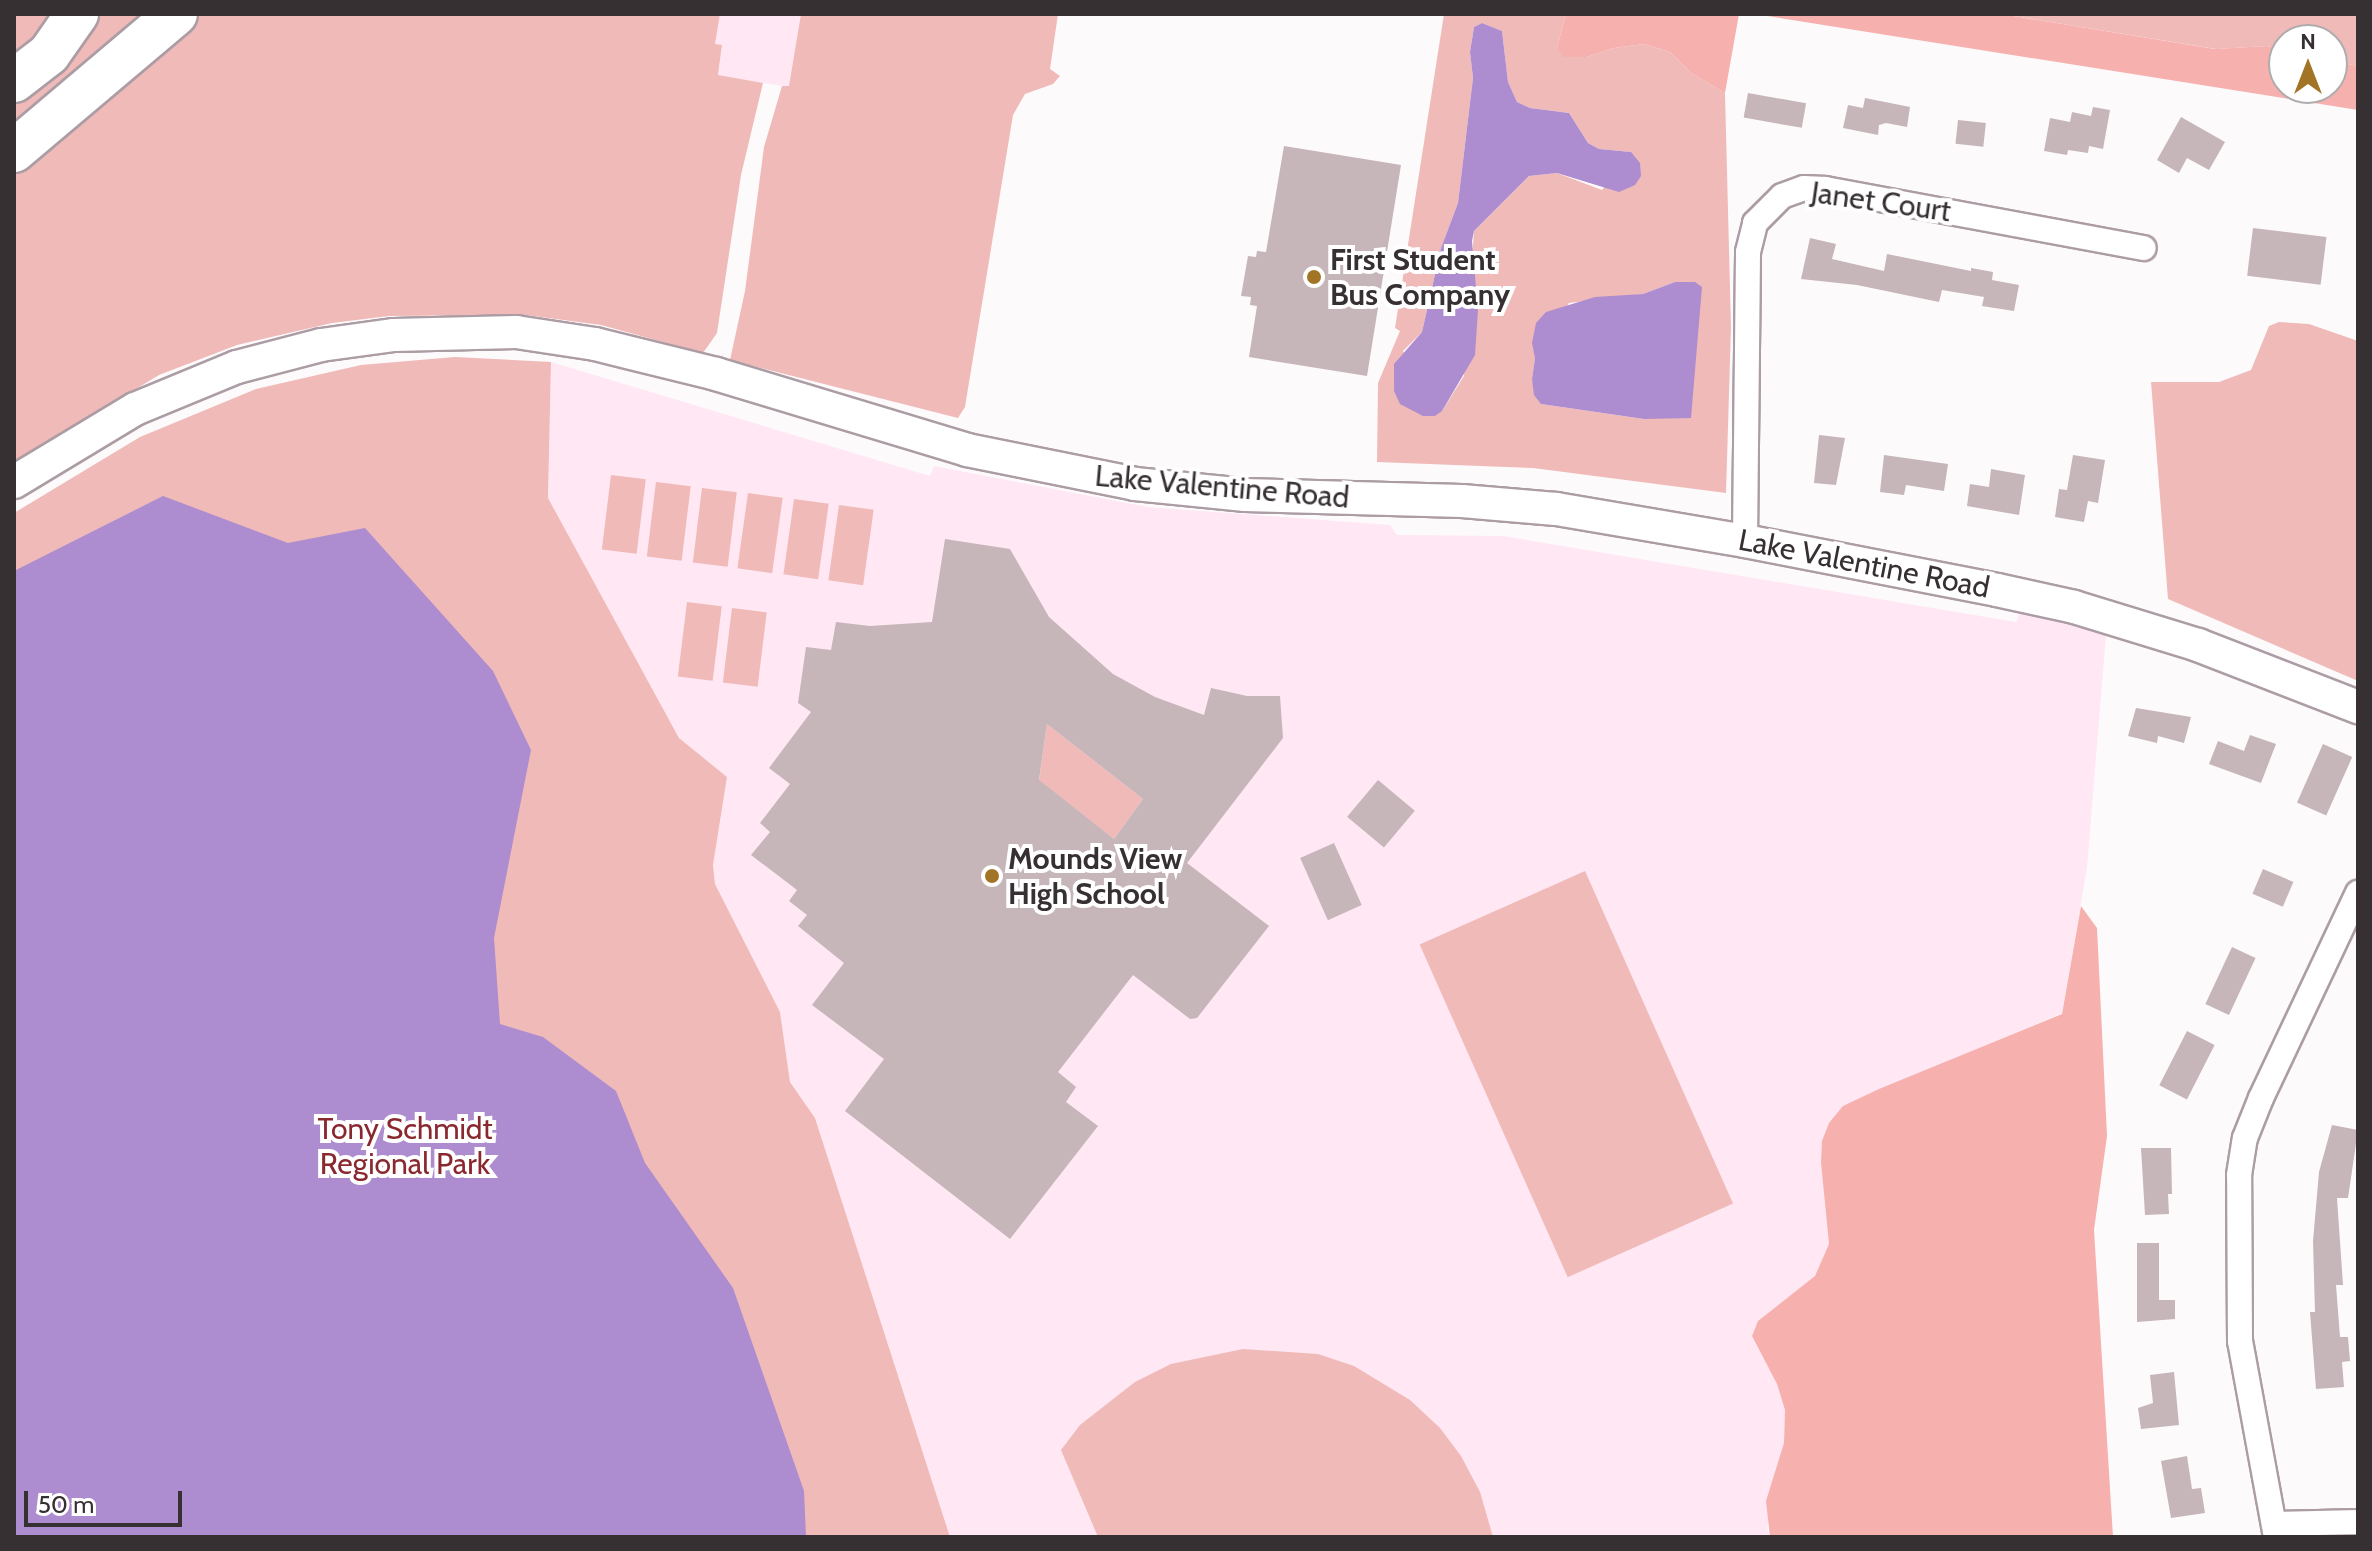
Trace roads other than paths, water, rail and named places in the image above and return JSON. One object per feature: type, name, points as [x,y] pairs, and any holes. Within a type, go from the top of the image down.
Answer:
[{"type":"highway","points":[[14,81],[49,54],[77,14]]},
{"type":"highway","points":[[14,151],[176,14]]},
{"type":"street","name":"Janet Court","points":[[1745,541],[1748,252],[1755,223],[1782,196],[1804,188],[1825,189],[2144,248]]},
{"type":"street","name":"Lake Valentine Road","points":[[14,482],[135,409],[237,367],[359,339],[471,331],[557,337],[716,374],[967,450],[1135,484],[1245,495],[1512,504],[1745,541],[2074,607],[2211,649],[2358,707]]},
{"type":"street","points":[[2358,893],[2261,1098],[2245,1138],[2239,1175],[2240,1341],[2276,1530],[2358,1522]]},
{"type":"place","name":"First Student Bus Company","points":[[1314,277]]},
{"type":"place","name":"Mounds View High School","points":[[992,876]]},
{"type":"park label","name":"Tony Schmidt Regional Park","points":[[405,1146]]}]
